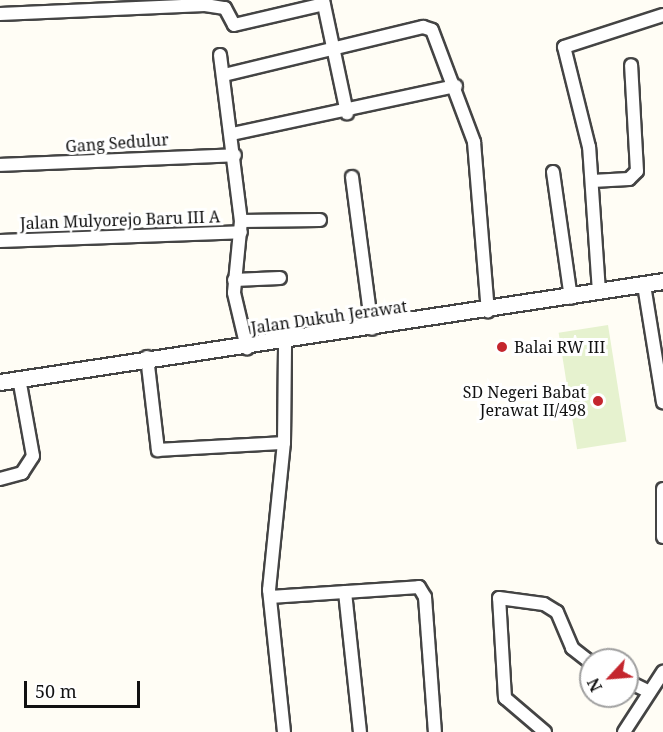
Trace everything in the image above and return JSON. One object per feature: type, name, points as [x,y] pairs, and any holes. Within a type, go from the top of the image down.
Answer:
[{"type":"street","points":[[0,14],[225,8],[234,25],[324,2],[347,113]]},
{"type":"street","points":[[599,292],[592,181],[564,47],[663,15]]},
{"type":"street","points":[[224,75],[427,27],[456,86],[474,142],[488,311]]},
{"type":"street","points":[[220,55],[235,155],[241,226],[234,280],[236,310],[247,348]]},
{"type":"street","points":[[592,181],[629,179],[637,171],[631,65]]},
{"type":"street","points":[[232,134],[347,113],[456,86]]},
{"type":"street","name":"Gang Sedulur","points":[[0,165],[235,155]]},
{"type":"street","points":[[553,172],[571,298]]},
{"type":"street","points":[[352,177],[372,329]]},
{"type":"street","name":"Jalan Mulyorejo Baru III A","points":[[0,241],[320,220]]},
{"type":"street","points":[[234,280],[280,278]]},
{"type":"street","name":"Jalan Dukuh Jerawat","points":[[0,382],[147,357],[247,348],[372,329],[571,298],[663,281]]},
{"type":"street","points":[[644,285],[663,402]]},
{"type":"street","points":[[284,732],[270,597],[284,443],[285,342]]},
{"type":"street","points":[[147,357],[158,450],[284,443]]},
{"type":"street","points":[[0,479],[22,474],[33,456],[20,378]]},
{"type":"street","points":[[663,489],[663,537]]},
{"type":"street","points":[[270,597],[416,585],[423,591],[435,732]]},
{"type":"street","points":[[345,592],[360,732]]},
{"type":"street","points":[[544,732],[505,698],[499,598],[544,604],[556,612],[572,648],[579,654]]},
{"type":"street","points":[[624,732],[663,672]]},
{"type":"street","points":[[639,687],[650,692]]},
{"type":"green space","points":[[608,325],[626,442],[577,449],[559,333]]},
{"type":"place","name":"Balai RW III","points":[[502,347]]},
{"type":"place","name":"SD Negeri Babat Jerawat II/498","points":[[598,401]]}]
